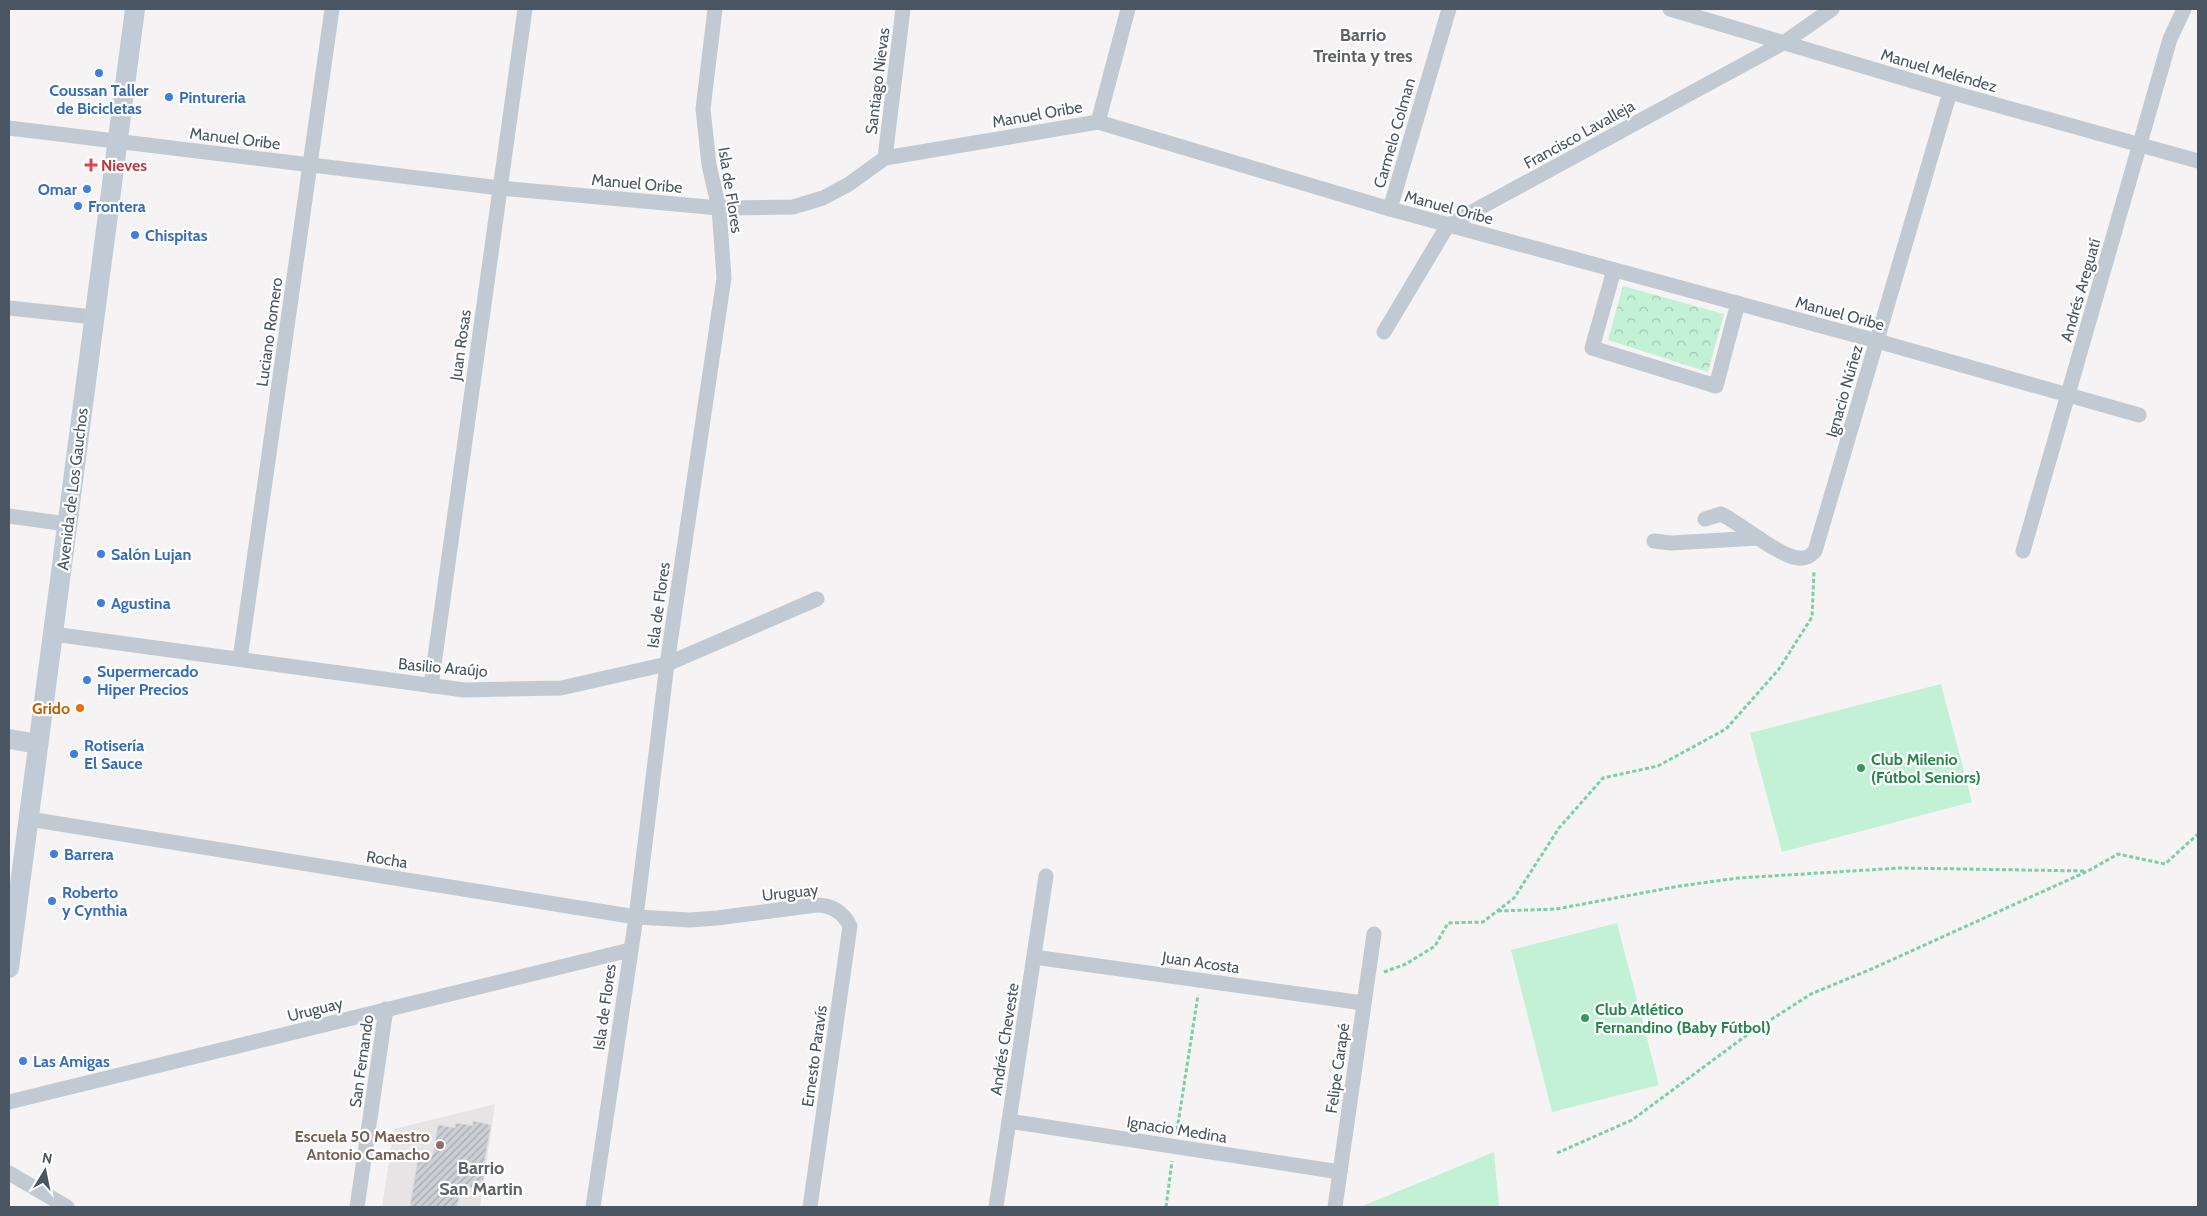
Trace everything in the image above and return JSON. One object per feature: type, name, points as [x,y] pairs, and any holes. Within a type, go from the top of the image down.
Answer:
[{"type":"street","name":"Avenida de Los Gauchos","points":[[9,968],[12,925],[29,819],[135,9]]},
{"type":"street","name":"Luciano Romero","points":[[240,659],[332,9]]},
{"type":"street","name":"Juan Rosas","points":[[431,686],[525,9]]},
{"type":"street","name":"Isla de Flores","points":[[593,1207],[636,917],[667,664],[724,278],[719,208],[709,165],[703,109],[715,9]]},
{"type":"street","name":"Santiago Nievas","points":[[885,158],[904,9]]},
{"type":"street","points":[[1098,122],[1128,9]]},
{"type":"street","name":"Carmelo Colman","points":[[1390,209],[1449,9]]},
{"type":"street","name":"Manuel Meléndez","points":[[1670,9],[1950,92],[2198,161]]},
{"type":"street","name":"Francisco Lavalleja","points":[[1448,226],[1785,42],[1832,9]]},
{"type":"street","name":"Andrés Areguatí","points":[[2023,550],[2170,39],[2184,9]]},
{"type":"street","name":"Ignacio Núñez","points":[[1815,551],[1950,92]]},
{"type":"street","name":"Manuel Oribe","points":[[9,128],[500,188],[719,208],[793,207],[823,198],[849,184],[885,158],[1098,122],[1448,226],[1877,341],[2139,415]]},
{"type":"street","points":[[1384,332],[1448,226]]},
{"type":"street","points":[[1614,270],[1592,348],[1716,386],[1738,304]]},
{"type":"street","points":[[9,308],[94,317]]},
{"type":"street","points":[[1705,518],[1721,514],[1736,521],[1759,538],[1796,558],[1808,558],[1815,551]]},
{"type":"street","points":[[9,516],[67,524]]},
{"type":"street","points":[[1654,541],[1671,543],[1759,538]]},
{"type":"street","name":"Basilio Araújo","points":[[53,634],[464,690],[561,688],[667,664],[817,599]]},
{"type":"street","points":[[9,739],[38,744]]},
{"type":"street","name":"Rocha","points":[[29,819],[636,917],[690,920],[742,916]]},
{"type":"street","name":"Andrés Cheveste","points":[[996,1207],[1046,876]]},
{"type":"street","name":"Uruguay","points":[[742,916],[816,905],[825,905],[840,913]]},
{"type":"street","name":"Ernesto Paravís","points":[[810,1207],[850,926],[840,913]]},
{"type":"street","name":"Felipe Carapé","points":[[1335,1207],[1374,934]]},
{"type":"street","name":"Uruguay","points":[[9,1102],[630,950]]},
{"type":"street","name":"Juan Acosta","points":[[1034,957],[1363,1003]]},
{"type":"street","name":"San Fernando","points":[[358,1207],[386,1009]]},
{"type":"street","name":"Ignacio Medina","points":[[1009,1121],[1340,1172]]},
{"type":"street","points":[[9,1172],[67,1207]]},
{"type":"path","points":[[1367,977],[1406,964],[1435,946],[1448,923],[1483,922],[1514,898],[1560,828],[1603,778],[1658,766],[1726,729],[1779,669],[1812,617],[1815,551]]},
{"type":"path","points":[[1557,1153],[1632,1120],[1747,1035],[1811,994],[1876,967],[2088,871],[2118,854],[2165,864],[2198,834]]},
{"type":"path","points":[[1497,911],[1556,909],[1680,886],[1738,878],[1900,868],[2088,871]]},
{"type":"path","points":[[1166,1207],[1201,980]]},
{"type":"shaded area","name":"Escuela 50 Maestro Antonio Camacho","points":[[495,1104],[480,1207],[382,1207],[394,1129]]},
{"type":"green space","points":[[1623,286],[1724,314],[1708,372],[1608,340]]},
{"type":"green space","name":"Club Milenio (Fútbol Seniors)","points":[[1941,684],[1972,802],[1782,852],[1750,733]]},
{"type":"green space","name":"Club Atlético Fernandino (Baby Fútbol)","points":[[1617,923],[1659,1085],[1552,1112],[1511,950]]},
{"type":"green space","points":[[1494,1152],[1499,1207],[1360,1207]]},
{"type":"building","points":[[473,1121],[491,1125],[484,1163],[486,1163],[482,1189],[461,1186],[457,1207],[410,1207],[419,1153],[433,1155],[438,1125],[455,1128],[456,1123],[473,1126]]},
{"type":"place","name":"Coussan Taller de Bicicletas","points":[[99,73]]},
{"type":"place","name":"Pintureria","points":[[169,97]]},
{"type":"place","name":"Nieves","points":[[91,165]]},
{"type":"place","name":"Omar","points":[[87,189]]},
{"type":"place","name":"Frontera","points":[[78,206]]},
{"type":"place","name":"Chispitas","points":[[135,235]]},
{"type":"place","name":"Salón Lujan","points":[[101,554]]},
{"type":"place","name":"Agustina","points":[[101,603]]},
{"type":"place","name":"Supermercado Hiper Precios","points":[[87,680]]},
{"type":"place","name":"Grido","points":[[80,708]]},
{"type":"place","name":"Rotisería El Sauce","points":[[74,754]]},
{"type":"place","name":"Club Milenio (Fútbol Seniors)","points":[[1861,768]]},
{"type":"place","name":"Barrera","points":[[54,854]]},
{"type":"place","name":"Roberto y Cynthia","points":[[52,901]]},
{"type":"place","name":"Club Atlético Fernandino (Baby Fútbol)","points":[[1585,1018]]},
{"type":"place","name":"Las Amigas","points":[[23,1061]]},
{"type":"place","name":"Escuela 50 Maestro Antonio Camacho","points":[[440,1145]]},
{"type":"district","name":"Barrio Treinta y tres","points":[[1363,45]]},
{"type":"district","name":"Barrio San Martin","points":[[481,1178]]}]
